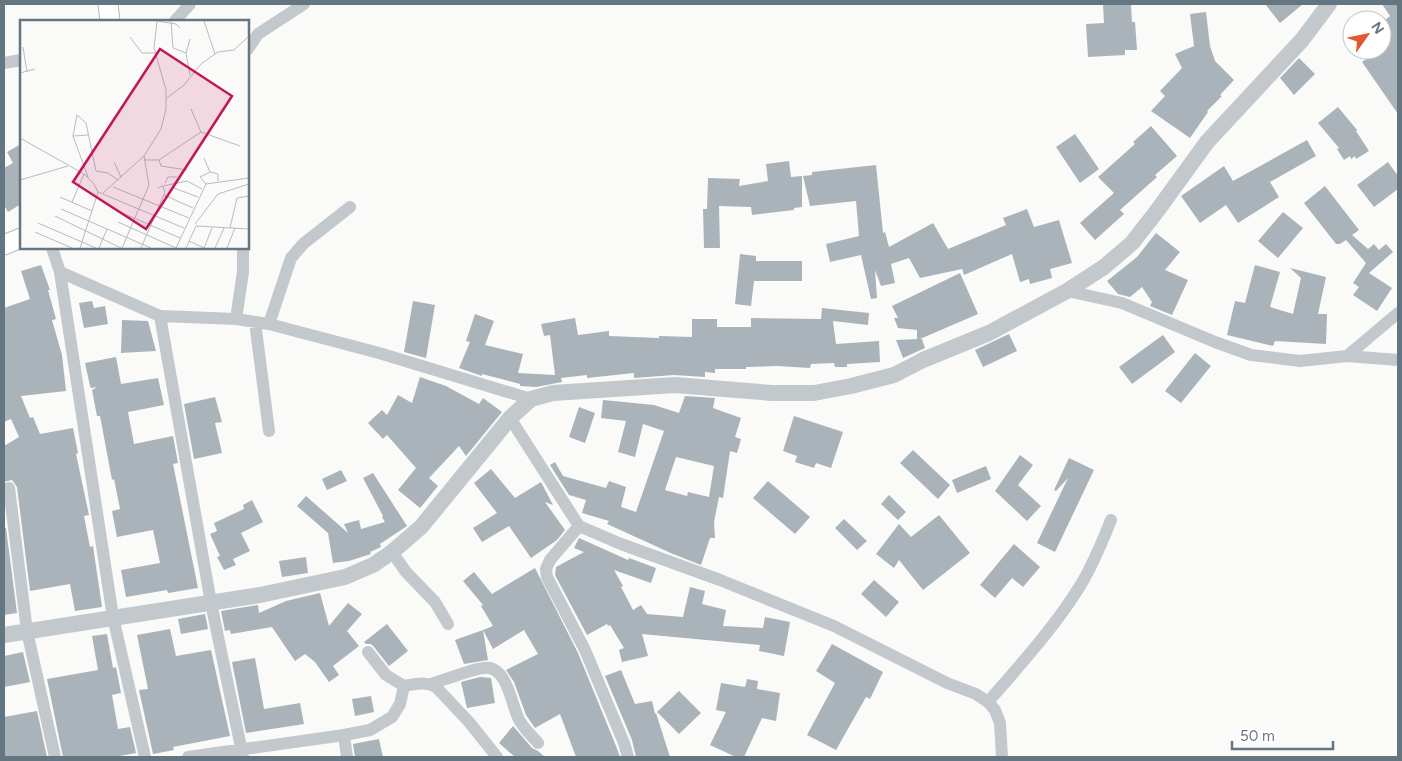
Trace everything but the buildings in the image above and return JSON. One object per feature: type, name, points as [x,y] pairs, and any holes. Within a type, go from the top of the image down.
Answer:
[{"type":"main road","points":[[108,4],[110,20]]},
{"type":"main road","points":[[4,245],[20,238]]},
{"type":"street","points":[[176,20],[190,4]]},
{"type":"street","points":[[249,48],[258,34],[304,4]]},
{"type":"street","points":[[4,635],[260,595],[345,577],[373,565],[392,552],[421,527],[510,418],[531,399],[553,393],[675,385],[814,393],[851,386],[894,374],[989,333],[1067,291],[1104,267],[1132,243],[1207,142],[1302,40],[1329,4]]},
{"type":"street","points":[[4,63],[20,60]]},
{"type":"street","points":[[269,324],[291,258],[303,244],[350,207]]},
{"type":"street","points":[[52,249],[60,272],[113,618],[145,757]]},
{"type":"street","points":[[236,319],[243,272],[243,249]]},
{"type":"street","points":[[60,272],[160,316],[236,319],[269,324],[379,353],[531,399]]},
{"type":"street","points":[[1067,291],[1122,303],[1250,355],[1300,361],[1347,356],[1398,360]]},
{"type":"street","points":[[1347,356],[1398,312]]},
{"type":"street","points":[[160,316],[210,602],[242,753]]},
{"type":"street","points":[[255,322],[269,431]]},
{"type":"street","points":[[510,418],[579,526],[834,626],[947,683],[976,694],[988,702],[995,710],[1000,723],[1002,757]]},
{"type":"street","points":[[9,488],[27,631],[54,757]]},
{"type":"street","points":[[988,702],[1038,643],[1079,587],[1092,564],[1111,520]]},
{"type":"street","points":[[579,526],[550,560],[546,569],[547,577],[585,650],[624,743],[628,757]]},
{"type":"street","points":[[392,552],[406,572],[435,602],[448,624]]},
{"type":"street","points":[[368,652],[386,675],[404,686],[431,684],[485,667],[496,671],[504,680],[512,697],[517,717],[538,744]]},
{"type":"street","points":[[431,684],[469,722],[497,757]]},
{"type":"street","points":[[188,757],[242,753],[370,730],[392,717],[400,704],[404,686]]},
{"type":"street","points":[[344,735],[347,757]]}]
